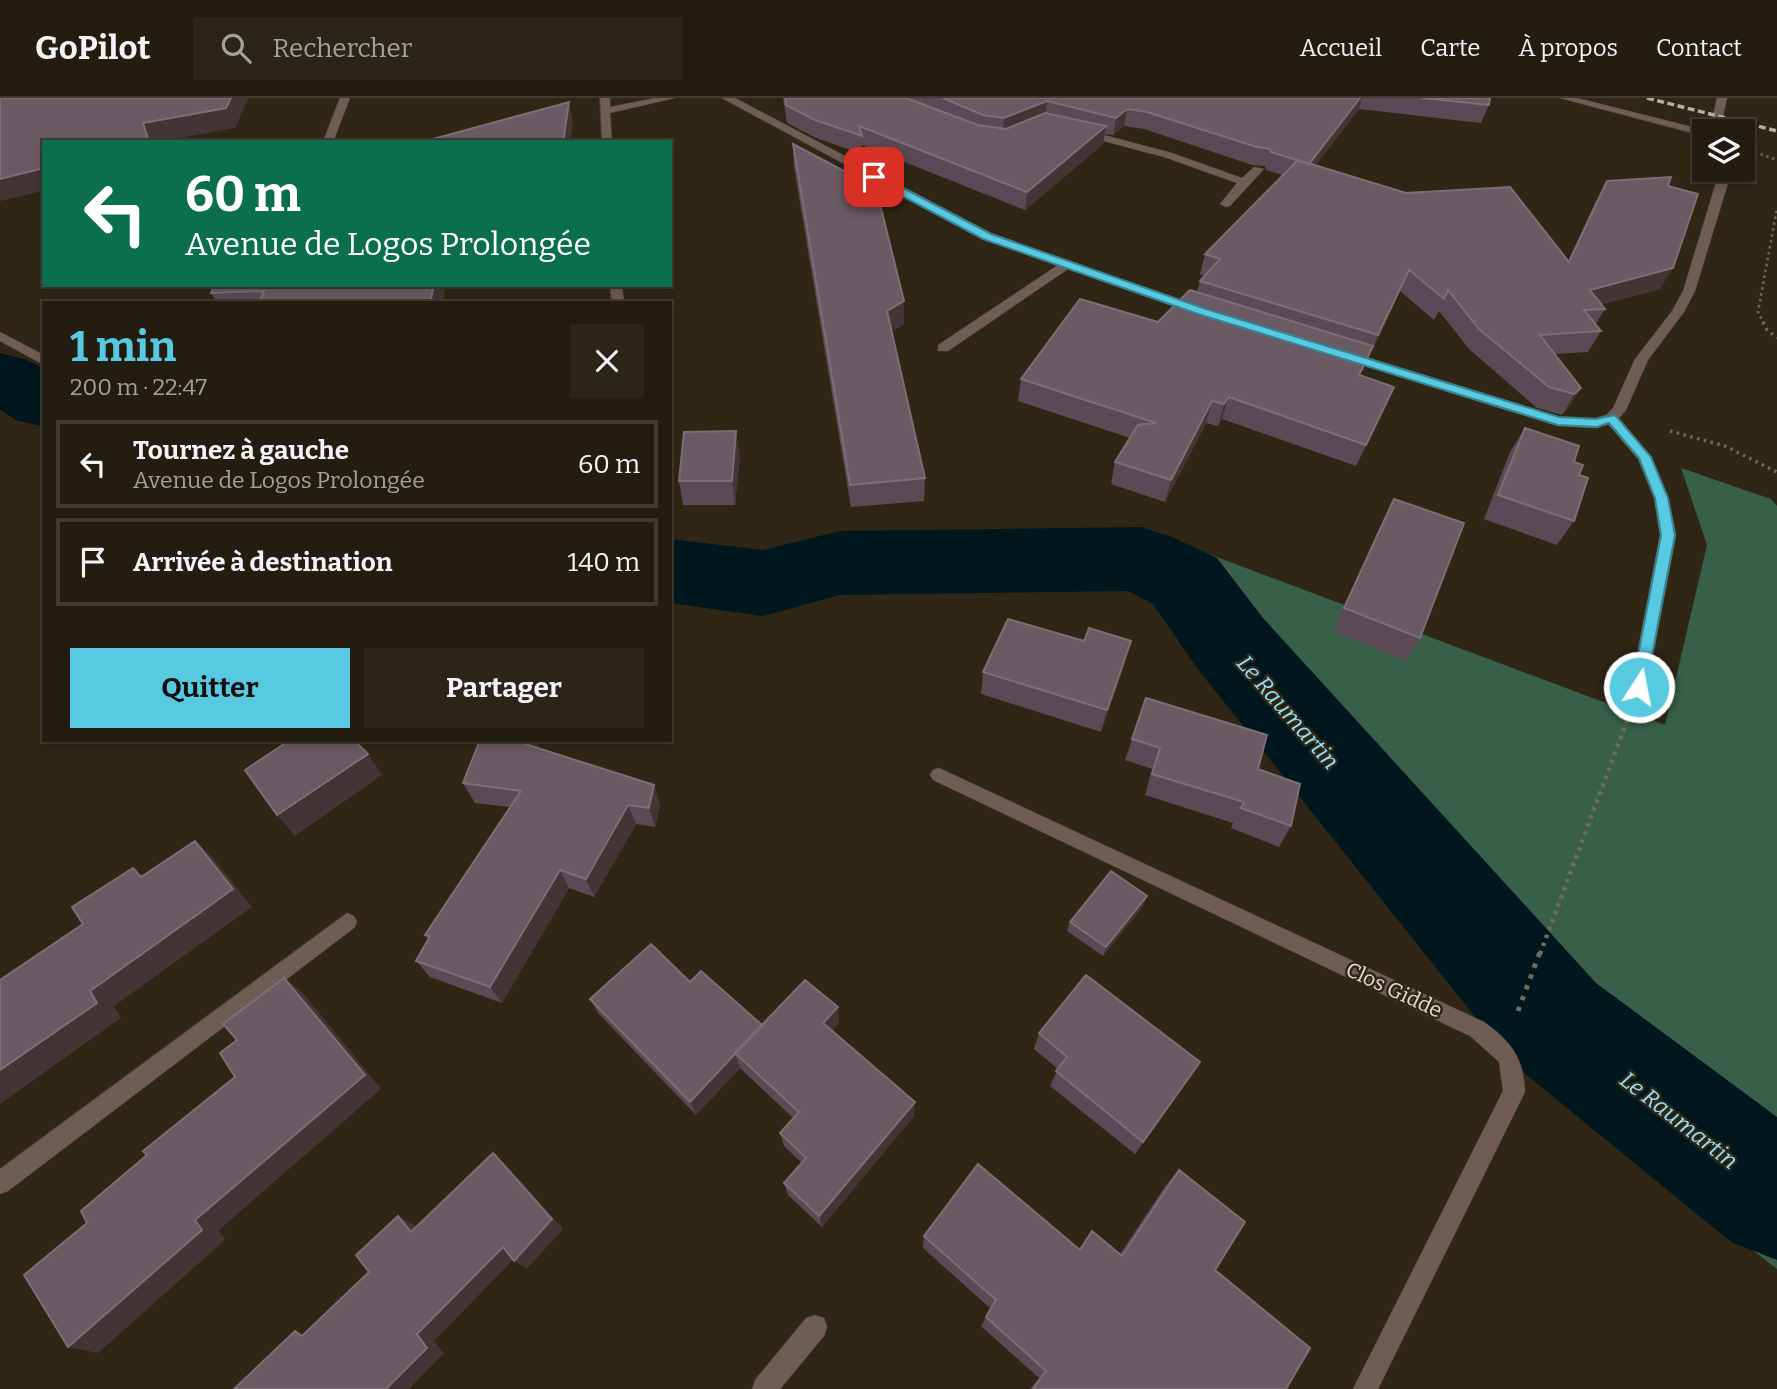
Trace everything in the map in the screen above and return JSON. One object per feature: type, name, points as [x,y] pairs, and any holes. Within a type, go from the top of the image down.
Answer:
[{"type":"street","points":[[329,140],[345,98]]},
{"type":"street","points":[[604,98],[607,140]]},
{"type":"street","points":[[606,111],[670,98]]},
{"type":"street","points":[[727,98],[972,229],[1215,315]]},
{"type":"street","points":[[1565,98],[1692,130]]},
{"type":"street","points":[[1719,119],[1722,98]]},
{"type":"street","points":[[1065,128],[1168,155],[1244,182]]},
{"type":"street","points":[[1226,204],[1258,169]]},
{"type":"street","points":[[1334,352],[1558,421],[1597,423],[1611,418],[1619,410],[1642,359],[1678,312],[1689,291],[1722,182]]},
{"type":"street","points":[[943,348],[1067,264]]},
{"type":"street","points":[[0,336],[42,360]]},
{"type":"street","points":[[1611,418],[1644,457],[1661,498],[1668,535],[1639,687]]},
{"type":"street","name":"Clos Gidde","points":[[939,775],[1477,1029],[1497,1043],[1510,1058],[1514,1092],[1365,1389]]},
{"type":"street","points":[[0,1183],[347,922]]},
{"type":"street","points":[[764,1389],[815,1327]]},
{"type":"path","points":[[1755,152],[1777,160]]},
{"type":"path","points":[[1777,208],[1758,312],[1767,330],[1777,338]]},
{"type":"path","points":[[1611,418],[1722,443],[1755,457],[1777,472]]},
{"type":"path","points":[[1514,1021],[1639,687]]},
{"type":"green space","points":[[1681,468],[1771,499],[1777,506],[1777,1269],[1586,1121],[1386,884],[1138,578],[1155,534],[1665,725],[1707,545]]},
{"type":"building","points":[[0,98],[231,98],[226,108],[143,123],[148,140],[42,140],[42,168],[0,179]]},
{"type":"building","points":[[785,98],[906,98],[978,125],[1006,129],[1045,113],[1106,126],[1027,192],[859,126],[862,136],[815,120],[786,105]]},
{"type":"building","points":[[943,98],[1360,98],[1309,164],[1271,152],[1270,149],[1147,112],[1127,109],[1116,118],[1047,101],[1004,118],[983,115]]},
{"type":"building","points":[[1422,98],[1490,98],[1489,105]]},
{"type":"building","points":[[569,102],[563,140],[429,140]]},
{"type":"building","points":[[793,144],[876,188],[904,301],[887,311],[925,478],[850,485]]},
{"type":"building","points":[[1298,160],[1406,193],[1510,187],[1569,262],[1607,181],[1671,177],[1668,186],[1698,194],[1673,268],[1590,290],[1605,309],[1584,310],[1601,331],[1540,335],[1581,388],[1574,394],[1549,387],[1479,329],[1448,290],[1444,299],[1409,270],[1378,335],[1200,281],[1220,259],[1205,254]]},
{"type":"building","points":[[214,287],[434,287],[430,301],[260,301],[264,291],[211,293]]},
{"type":"building","points":[[1190,290],[1373,346],[1359,375],[1394,387],[1366,445],[1229,397],[1224,404],[1212,401],[1171,480],[1115,462],[1138,425],[1156,423],[1021,379],[1080,299],[1158,322]]},
{"type":"building","points":[[1525,428],[1579,446],[1574,462],[1583,465],[1579,475],[1588,478],[1574,521],[1498,495]]},
{"type":"building","points":[[736,431],[732,481],[679,481],[684,432]]},
{"type":"building","points":[[1394,499],[1464,523],[1420,638],[1344,608]]},
{"type":"building","points":[[1008,619],[1084,641],[1089,628],[1131,641],[1107,710],[983,672]]},
{"type":"building","points":[[1146,698],[1267,735],[1258,769],[1300,784],[1291,826],[1241,808],[1244,802],[1152,774],[1160,748],[1132,739]]},
{"type":"building","points":[[287,742],[356,742],[368,754],[277,815],[245,770]]},
{"type":"building","points":[[479,742],[526,742],[525,744],[654,785],[649,808],[628,805],[586,879],[560,870],[490,987],[416,961],[430,936],[425,935],[521,791],[463,783]]},
{"type":"building","points":[[195,841],[233,889],[90,991],[97,1003],[0,1070],[0,980],[83,924],[72,907],[133,868],[141,877]]},
{"type":"building","points":[[1111,871],[1147,896],[1106,947],[1070,922]]},
{"type":"building","points":[[651,944],[690,982],[701,971],[762,1025],[690,1102],[590,999]]},
{"type":"building","points":[[1086,975],[1200,1062],[1143,1142],[1056,1071],[1067,1057],[1039,1033]]},
{"type":"building","points":[[284,978],[365,1075],[195,1220],[202,1230],[68,1347],[24,1275],[87,1223],[81,1211],[147,1155],[143,1151],[235,1077],[220,1053],[237,1040],[223,1024]]},
{"type":"building","points":[[805,980],[838,1007],[823,1023],[915,1102],[819,1216],[784,1183],[806,1158],[780,1133],[799,1112],[735,1053]]},
{"type":"building","points":[[493,1153],[552,1219],[514,1261],[503,1247],[417,1334],[427,1348],[386,1389],[234,1389],[295,1331],[302,1336],[369,1272],[356,1255],[398,1216],[411,1232]]},
{"type":"building","points":[[978,1164],[1080,1250],[1092,1231],[1122,1256],[1179,1170],[1245,1222],[1215,1270],[1310,1348],[1286,1389],[1033,1389],[1046,1371],[986,1317],[996,1300],[924,1236]]},
{"type":"waterway","name":"Le Raumartin","points":[[0,377],[42,401]]},
{"type":"waterway","name":"Le Raumartin","points":[[672,571],[763,583],[840,563],[1141,559],[1185,581],[1230,643],[1554,1023],[1777,1196]]},
{"type":"railway","points":[[1647,98],[1777,131]]},
{"type":"route","points":[[874,177],[987,236],[1202,311],[1558,421],[1580,424],[1597,423],[1611,418],[1644,457],[1661,498],[1668,535],[1639,687]]}]
